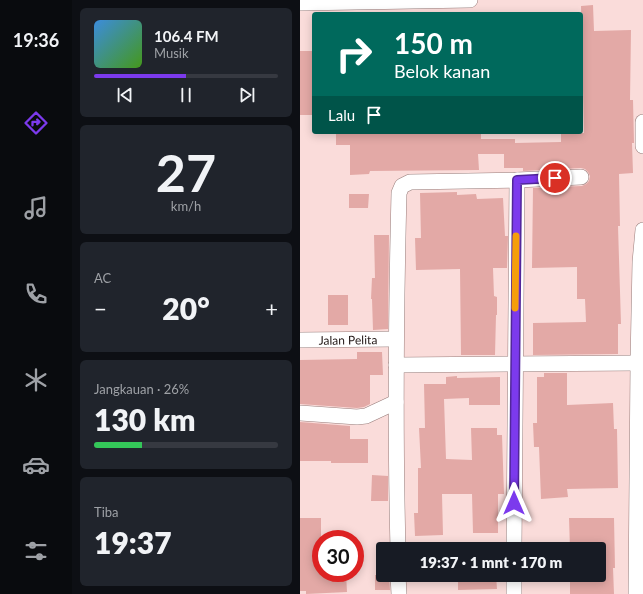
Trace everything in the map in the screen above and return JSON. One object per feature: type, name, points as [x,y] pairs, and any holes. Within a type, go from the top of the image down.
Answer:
[{"type":"street","points":[[300,3],[470,0]]},
{"type":"street","points":[[643,122],[643,146]]},
{"type":"street","points":[[398,542],[396,339],[399,193],[402,186],[410,182],[581,177]]},
{"type":"street","points":[[514,542],[517,180]]},
{"type":"street","points":[[636,594],[638,363],[640,262],[643,230]]},
{"type":"street","name":"Jalan Pelita","points":[[300,340],[396,339]]},
{"type":"street","points":[[396,365],[638,363]]},
{"type":"street","points":[[300,413],[366,416],[396,402]]},
{"type":"street","points":[[398,582],[399,594]]},
{"type":"street","points":[[514,582],[514,594]]},
{"type":"building","points":[[593,5],[594,31],[631,30],[630,100],[633,100],[633,173],[619,174],[620,226],[618,226],[621,324],[618,324],[618,354],[533,355],[533,323],[586,322],[585,299],[577,299],[577,267],[532,268],[533,188],[582,186],[589,181],[590,176],[588,172],[581,168],[523,171],[523,168],[504,168],[504,154],[478,154],[479,170],[370,171],[369,174],[350,175],[350,145],[336,145],[336,134],[481,134],[481,139],[515,139],[515,143],[561,142],[561,134],[583,134],[583,12],[581,12],[581,6]]},
{"type":"building","points":[[300,51],[312,51],[312,115],[300,115]]},
{"type":"building","points":[[457,192],[457,195],[476,194],[477,199],[503,198],[505,236],[508,236],[507,268],[493,268],[494,296],[497,297],[495,355],[461,355],[460,269],[416,270],[415,238],[421,238],[420,193]]},
{"type":"building","points":[[349,194],[369,194],[368,208],[349,208]]},
{"type":"building","points":[[374,235],[389,235],[388,329],[373,330],[371,299],[372,278],[375,278]]},
{"type":"building","points":[[328,295],[348,295],[348,325],[328,325]]},
{"type":"building","points":[[357,352],[382,352],[383,375],[370,375],[370,404],[357,408],[300,404],[300,360],[357,359]]},
{"type":"building","points":[[544,373],[567,373],[567,405],[613,403],[614,429],[617,429],[618,488],[567,489],[568,497],[541,499],[539,447],[534,447],[533,423],[537,423],[537,377],[544,377]]},
{"type":"building","points":[[457,376],[457,378],[500,377],[500,405],[469,405],[469,398],[444,399],[446,459],[472,460],[471,428],[497,428],[497,435],[502,435],[504,494],[498,494],[498,533],[473,533],[472,494],[442,494],[443,535],[415,536],[414,513],[418,513],[418,468],[421,468],[419,428],[425,428],[424,384],[446,384],[446,377]]},
{"type":"building","points":[[300,422],[350,426],[350,439],[368,439],[368,463],[300,461]]},
{"type":"building","points":[[372,475],[388,476],[388,501],[371,501]]},
{"type":"building","points":[[300,518],[321,518],[321,530],[312,530],[312,582],[346,582],[347,592],[306,594],[306,591],[300,591]]},
{"type":"building","points":[[569,518],[614,518],[614,594],[570,594],[570,582],[606,582],[606,542],[570,542]]},
{"type":"building","points":[[375,575],[376,582],[389,582],[390,590],[375,590]]},
{"type":"building","points":[[458,582],[496,582],[497,589],[458,590]]},
{"type":"slow traffic","points":[[515,308],[516,236]]},
{"type":"route","points":[[514,503],[517,180],[555,178]]}]
